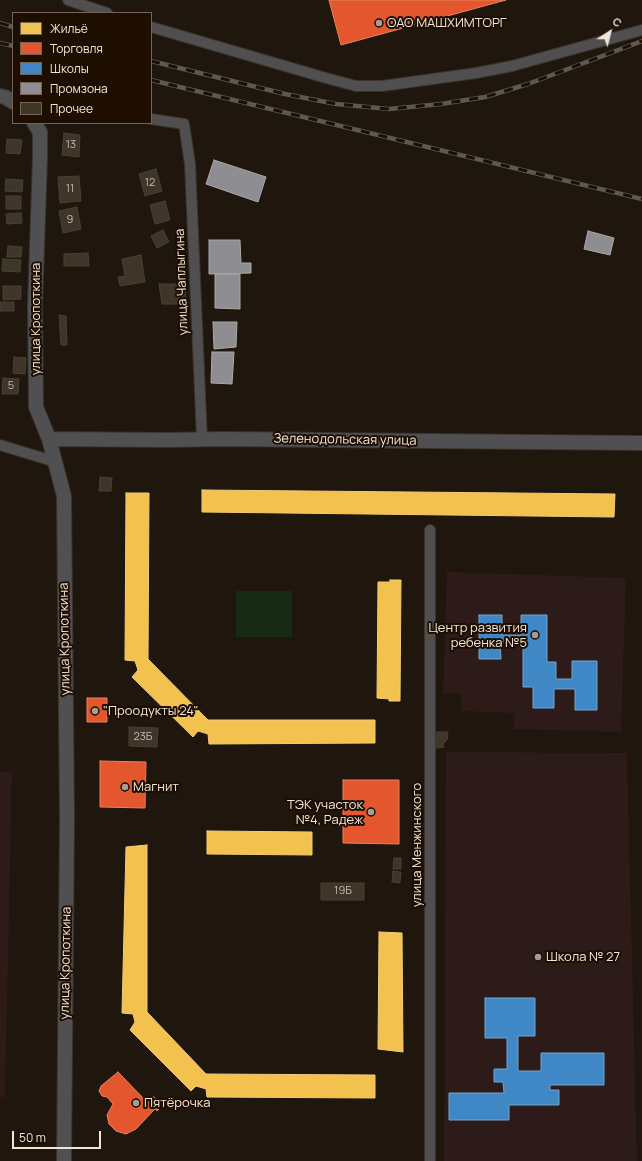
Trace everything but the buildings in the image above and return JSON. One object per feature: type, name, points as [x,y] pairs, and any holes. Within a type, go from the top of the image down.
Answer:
[{"type":"street","points":[[68,0],[104,12]]},
{"type":"street","points":[[152,27],[203,41],[230,51],[356,86],[382,86],[476,73],[512,66],[642,30]]},
{"type":"street","name":"улица Чаплыгина","points":[[152,119],[184,124],[190,164],[202,439]]},
{"type":"street","name":"улица Кропоткина","points":[[35,124],[40,132],[35,305],[36,407],[49,439],[64,496],[67,819],[64,1161]]},
{"type":"street","name":"Зеленодольская улица","points":[[49,439],[642,443]]},
{"type":"street","points":[[0,445],[56,462]]},
{"type":"street","name":"улица Менжинского","points":[[430,530],[430,1161]]},
{"type":"shaded area","name":"Центр развития ребенка №5","points":[[447,572],[626,578],[621,732],[514,729],[514,713],[461,711],[461,694],[443,693]]},
{"type":"shaded area","name":"Школа № 27","points":[[446,752],[627,753],[637,1161],[444,1161]]},
{"type":"shaded area","points":[[0,772],[12,772],[5,1097],[0,1097]]},
{"type":"green space","points":[[236,591],[292,591],[292,637],[236,637]]},
{"type":"railway","points":[[0,23],[12,27]]},
{"type":"railway","points":[[152,61],[285,94],[336,104],[389,109],[441,104],[485,97],[528,84],[642,41]]},
{"type":"railway","points":[[0,43],[12,46]]},
{"type":"railway","points":[[152,80],[642,199]]},
{"type":"place","name":"ОАО МАШХИМТОРГ","points":[[379,23]]},
{"type":"place","name":"Центр развития ребенка №5","points":[[535,635]]},
{"type":"place","name":"\"Проодукты 24\"","points":[[95,711]]},
{"type":"place","name":"Магнит","points":[[125,787]]},
{"type":"place","name":"ТЭК участок №4, Радеж","points":[[371,812]]},
{"type":"place","name":"Школа № 27","points":[[538,957]]},
{"type":"place","name":"Пятёрочка","points":[[136,1103]]}]
